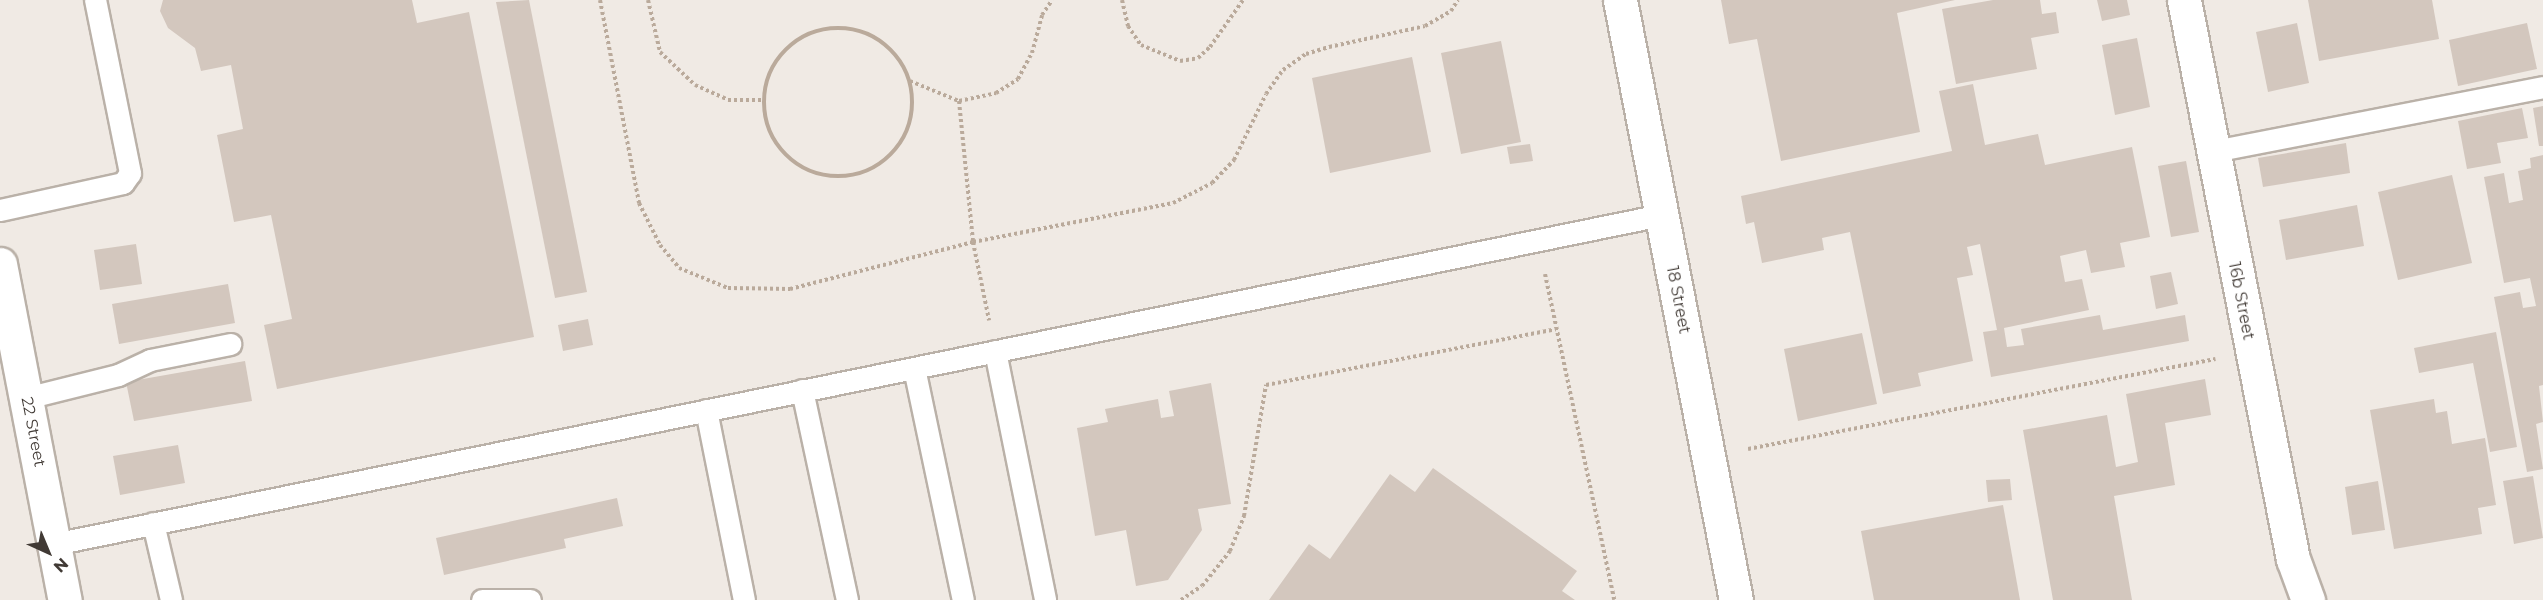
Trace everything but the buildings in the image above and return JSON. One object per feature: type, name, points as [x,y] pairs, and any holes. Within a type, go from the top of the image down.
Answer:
[{"type":"street","name":"18 Street","points":[[1620,0],[1736,600]]},
{"type":"street","name":"16b Street","points":[[2184,0],[2293,559],[2308,600]]},
{"type":"street","name":"22 Street","points":[[0,264],[65,600]]},
{"type":"lane","points":[[0,210],[123,183],[130,173],[95,0]]},
{"type":"lane","points":[[2214,151],[2543,87]]},
{"type":"lane","points":[[54,543],[1662,215]]},
{"type":"lane","points":[[26,398],[118,375],[150,360],[230,344]]},
{"type":"lane","points":[[995,351],[1045,600]]},
{"type":"lane","points":[[914,368],[963,600]]},
{"type":"lane","points":[[802,390],[847,600]]},
{"type":"lane","points":[[706,410],[744,600]]},
{"type":"lane","points":[[153,523],[171,600]]},
{"type":"lane","points":[[482,600],[530,600]]},
{"type":"path","points":[[600,0],[639,203],[660,245],[679,268],[728,288],[790,289],[973,243],[1173,203],[1212,183],[1234,160],[1266,94],[1283,70],[1306,54],[1425,26],[1451,11],[1458,0]]},
{"type":"path","points":[[648,0],[660,52],[695,85],[728,100],[763,100]]},
{"type":"path","points":[[910,81],[958,101],[996,93],[1018,79],[1032,53],[1042,15],[1052,0]]},
{"type":"path","points":[[1122,0],[1128,26],[1141,45],[1180,61],[1198,58],[1244,0]]},
{"type":"path","points":[[841,27],[864,31],[884,43],[900,60],[910,81],[910,116],[897,148],[879,164],[847,175],[812,172],[791,162],[776,144],[765,123],[763,100],[767,76],[779,56],[796,40],[817,30],[841,27]]},
{"type":"path","points":[[958,101],[973,243],[995,351]]},
{"type":"path","points":[[1539,240],[1614,600]]},
{"type":"path","points":[[1181,600],[1202,586],[1230,551],[1244,516],[1266,385],[1556,329]]},
{"type":"path","points":[[1708,457],[2251,352]]}]
